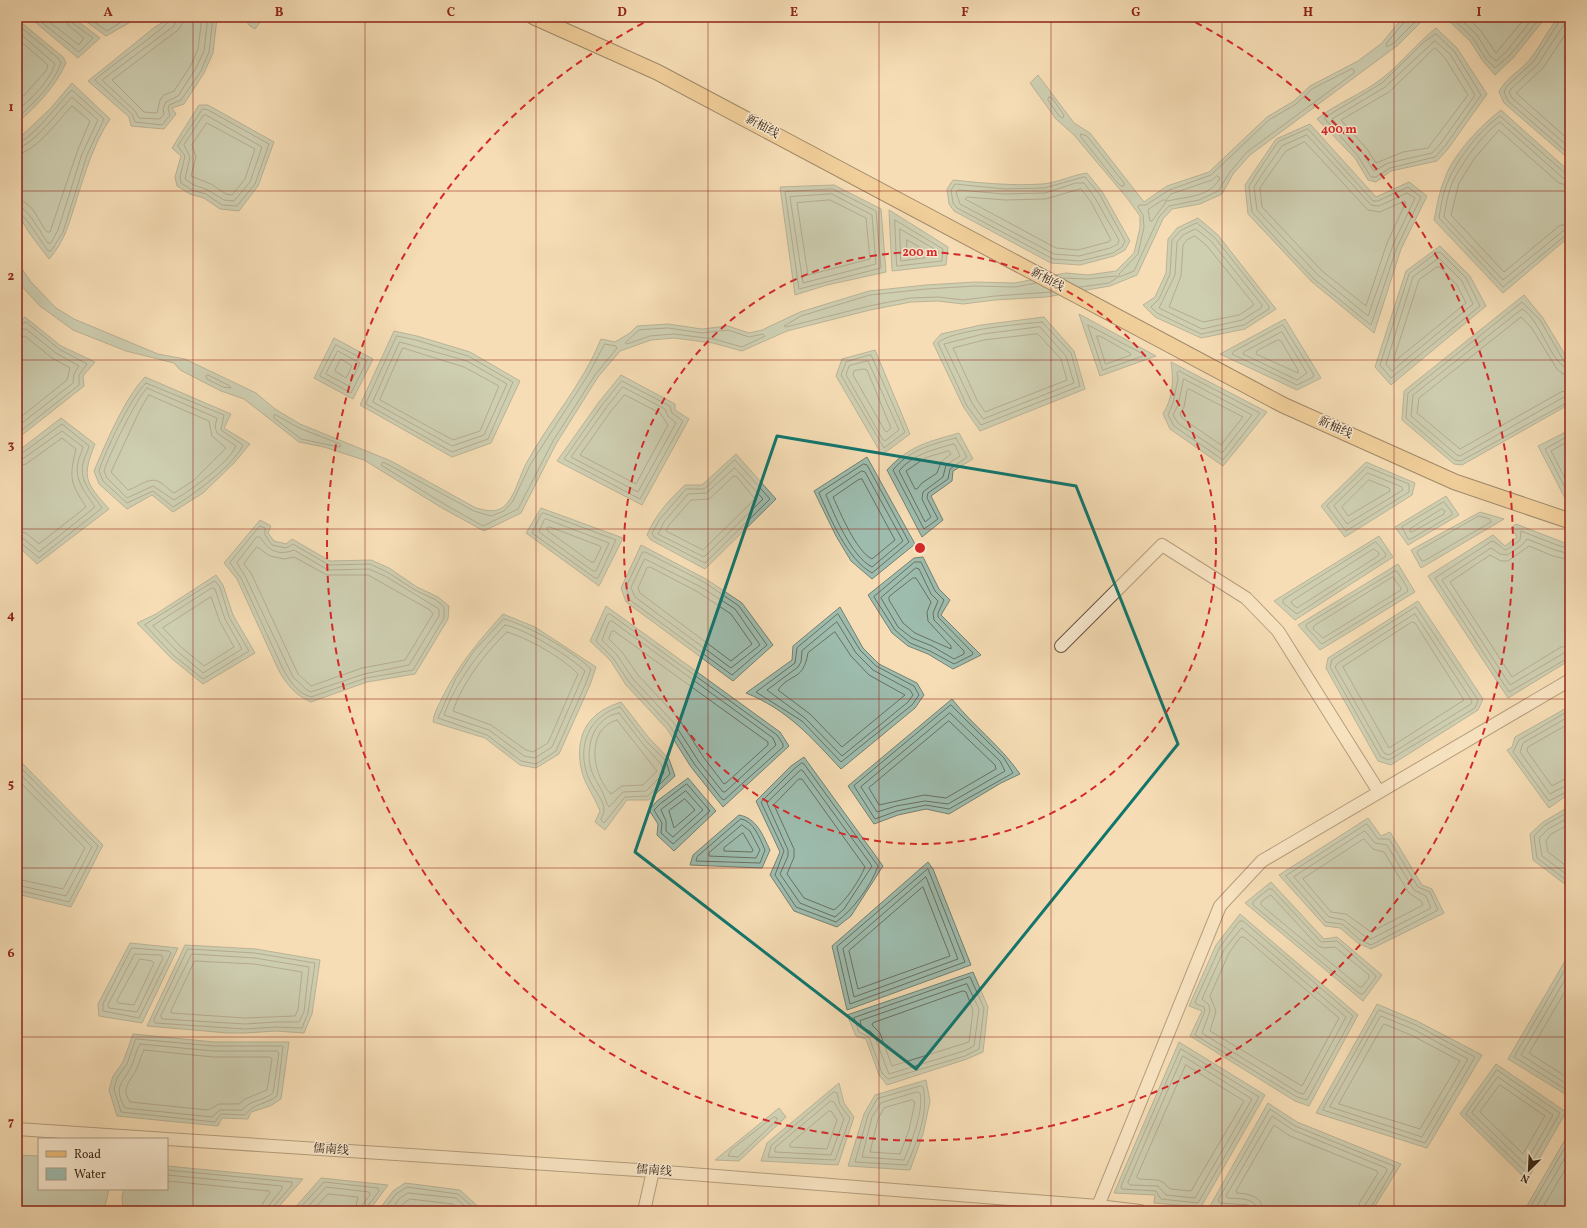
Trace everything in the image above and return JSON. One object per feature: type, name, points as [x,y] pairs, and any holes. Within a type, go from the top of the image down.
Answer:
[{"type":"main road","name":"新柚线","points":[[534,17],[657,72],[1283,405],[1455,482],[1570,521]]},
{"type":"street","points":[[1061,646],[1162,545],[1246,598],[1278,631],[1379,792]]},
{"type":"street","points":[[1098,1206],[1220,906],[1262,861],[1570,680]]},
{"type":"street","name":"儒南线","points":[[17,1129],[152,1138]]},
{"type":"street","name":"儒南线","points":[[168,1139],[653,1171],[1098,1206],[1140,1211]]},
{"type":"street","points":[[644,1211],[653,1171]]},
{"type":"highlighted area","points":[[777,436],[1076,486],[1178,744],[916,1069],[635,852]]},
{"type":"water","points":[[29,17],[72,17],[100,38],[78,58]]},
{"type":"water","points":[[80,17],[130,17],[134,20],[106,36]]},
{"type":"water","points":[[171,17],[217,18],[213,53],[204,73],[184,104],[172,108],[176,114],[164,129],[131,126],[129,117],[88,81],[155,27]]},
{"type":"water","points":[[243,17],[264,17],[255,29],[250,26]]},
{"type":"water","points":[[1403,17],[1426,17],[1398,45],[1250,155],[1233,174],[1222,194],[1200,204],[1172,209],[1163,219],[1137,275],[1110,286],[1046,297],[995,300],[963,304],[938,301],[911,302],[870,310],[787,331],[742,351],[713,343],[674,338],[651,340],[620,351],[598,377],[556,444],[521,513],[484,531],[442,508],[364,460],[324,447],[299,442],[244,399],[221,391],[180,370],[174,363],[126,351],[73,330],[40,306],[17,281],[17,262],[31,282],[56,308],[74,319],[158,354],[185,359],[256,393],[275,409],[300,424],[391,461],[476,508],[489,511],[495,510],[502,508],[510,499],[527,462],[576,387],[601,339],[615,342],[630,333],[637,326],[668,324],[702,329],[728,326],[749,333],[762,330],[800,312],[869,291],[975,282],[1015,283],[1066,273],[1088,275],[1116,271],[1134,253],[1140,228],[1140,216],[1127,198],[1074,135],[1056,119],[1030,83],[1038,75],[1074,123],[1090,133],[1144,202],[1167,186],[1209,172],[1267,117],[1294,101],[1310,86],[1358,61],[1382,43]]},
{"type":"water","points":[[1445,17],[1546,17],[1513,58],[1495,75],[1483,61],[1470,41]]},
{"type":"water","points":[[1558,18],[1570,18],[1570,160],[1504,103],[1499,92],[1506,82],[1531,58]]},
{"type":"water","points":[[17,19],[63,57],[66,63],[57,80],[45,96],[17,123]]},
{"type":"water","points":[[1436,28],[1457,48],[1487,94],[1448,149],[1437,161],[1391,171],[1376,182],[1368,180],[1355,158],[1317,119],[1332,108],[1380,80]]},
{"type":"water","points":[[72,83],[110,119],[99,138],[91,157],[63,238],[49,259],[30,234],[17,213],[17,140],[51,108]]},
{"type":"water","points":[[199,105],[208,105],[274,142],[258,186],[239,211],[220,209],[204,198],[190,194],[177,186],[175,177],[181,156],[172,148]]},
{"type":"water","points":[[1501,110],[1570,172],[1570,236],[1503,293],[1434,220],[1443,183],[1454,160],[1468,141]]},
{"type":"water","points":[[1310,124],[1376,197],[1409,182],[1427,196],[1401,249],[1374,333],[1312,282],[1248,214],[1245,185],[1276,139]]},
{"type":"water","points":[[1087,173],[1103,193],[1130,241],[1125,250],[1114,256],[1080,265],[1051,263],[954,211],[949,204],[947,189],[953,180],[1031,185],[1053,182]]},
{"type":"water","points":[[834,185],[881,209],[886,272],[827,285],[795,295],[780,187]]},
{"type":"water","points":[[889,210],[948,247],[946,265],[892,271]]},
{"type":"water","points":[[1198,218],[1218,235],[1276,309],[1245,329],[1201,338],[1155,317],[1143,305],[1155,297],[1166,273],[1168,239],[1177,228]]},
{"type":"water","points":[[1440,246],[1470,276],[1486,306],[1391,385],[1375,367],[1406,271]]},
{"type":"water","points":[[1524,295],[1543,318],[1570,363],[1570,404],[1462,465],[1454,464],[1402,420],[1404,391]]},
{"type":"water","points":[[1079,314],[1156,356],[1100,376]]},
{"type":"water","points":[[25,317],[61,346],[95,362],[83,376],[84,386],[17,439],[17,323]]},
{"type":"water","points":[[1044,317],[1074,351],[1085,389],[980,431],[964,408],[933,343],[941,334],[981,325]]},
{"type":"water","points":[[1285,319],[1321,378],[1297,390],[1220,354]]},
{"type":"water","points":[[394,331],[417,336],[470,352],[520,381],[491,443],[452,457],[360,405]]},
{"type":"water","points":[[334,338],[373,359],[353,399],[314,378]]},
{"type":"water","points":[[875,350],[910,434],[882,455],[836,376],[842,359]]},
{"type":"water","points":[[1171,362],[1267,412],[1223,466],[1170,429],[1163,414],[1169,401],[1172,389]]},
{"type":"water","points":[[621,375],[675,404],[675,410],[689,419],[642,505],[557,461],[599,402]]},
{"type":"water","points":[[145,377],[231,414],[224,428],[250,444],[234,463],[203,493],[173,512],[152,495],[127,509],[99,484],[94,471],[123,409],[137,386]]},
{"type":"water","points":[[61,418],[95,444],[88,465],[88,480],[95,493],[109,509],[37,564],[17,545],[17,452]]},
{"type":"water","points":[[1570,430],[1570,501],[1566,500],[1538,446]]},
{"type":"water","points":[[959,433],[973,459],[953,471],[952,481],[931,496],[943,520],[922,537],[887,470],[895,462],[912,450],[929,442]]},
{"type":"water","points":[[736,454],[776,499],[705,569],[651,540],[647,535],[650,528],[663,508],[674,496],[685,485],[702,485]]},
{"type":"water","points":[[867,457],[915,544],[872,579],[851,561],[836,536],[814,491]]},
{"type":"water","points":[[1366,462],[1415,483],[1412,495],[1345,537],[1321,506]]},
{"type":"water","points":[[1446,496],[1459,515],[1408,545],[1395,527]]},
{"type":"water","points":[[541,508],[623,538],[599,586],[526,533]]},
{"type":"water","points":[[1480,512],[1504,519],[1421,568],[1411,550]]},
{"type":"water","points":[[260,520],[271,526],[268,533],[274,541],[286,544],[292,539],[330,561],[371,560],[389,568],[417,587],[438,597],[449,606],[448,619],[415,674],[367,682],[311,702],[300,696],[284,680],[237,579],[224,563]]},
{"type":"water","points":[[1516,524],[1570,545],[1570,660],[1508,698],[1428,576],[1493,535],[1505,546],[1517,537],[1511,528]]},
{"type":"water","points":[[1379,536],[1393,557],[1295,620],[1274,601]]},
{"type":"water","points":[[641,545],[706,579],[742,603],[773,645],[733,681],[626,602],[621,588]]},
{"type":"water","points":[[923,557],[939,589],[950,600],[941,615],[981,655],[953,669],[928,654],[908,646],[892,633],[868,595],[914,558]]},
{"type":"water","points":[[1398,564],[1415,592],[1320,650],[1298,625]]},
{"type":"water","points":[[216,575],[223,585],[233,615],[255,653],[203,684],[171,658],[137,623],[156,614]]},
{"type":"water","points":[[1418,601],[1483,699],[1478,710],[1391,765],[1378,761],[1326,668],[1328,658]]},
{"type":"water","points":[[606,606],[780,732],[789,746],[723,807],[691,767],[667,729],[626,685],[610,660],[590,641]]},
{"type":"water","points":[[840,607],[863,648],[879,664],[917,683],[924,695],[915,708],[841,769],[798,725],[774,707],[746,693],[792,660],[793,646]]},
{"type":"water","points":[[503,614],[535,627],[596,667],[590,685],[559,754],[536,768],[520,765],[485,738],[433,722],[434,715],[456,673]]},
{"type":"water","points":[[952,699],[1004,754],[1020,774],[1001,783],[949,814],[926,809],[898,815],[874,824],[848,786]]},
{"type":"water","points":[[621,702],[649,738],[669,759],[675,776],[649,800],[627,800],[605,830],[595,822],[600,811],[583,775],[580,759],[581,741],[587,726],[598,713]]},
{"type":"water","points":[[1570,706],[1570,793],[1549,808],[1507,750],[1512,747],[1515,737]]},
{"type":"water","points":[[804,757],[883,866],[851,916],[837,927],[794,911],[770,875],[780,852],[756,801],[791,766]]},
{"type":"water","points":[[17,758],[103,845],[71,907],[17,894]]},
{"type":"water","points":[[688,778],[716,811],[674,851],[657,835],[658,824],[649,810],[657,801]]},
{"type":"water","points":[[1570,806],[1570,888],[1533,860],[1530,834],[1543,822]]},
{"type":"water","points":[[739,815],[750,820],[759,828],[770,850],[762,868],[690,865],[693,855]]},
{"type":"water","points":[[1368,818],[1381,836],[1390,832],[1422,885],[1432,889],[1444,913],[1371,949],[1358,943],[1340,928],[1325,926],[1279,875]]},
{"type":"water","points":[[928,862],[933,869],[971,965],[847,1010],[832,946]]},
{"type":"water","points":[[1271,882],[1324,939],[1337,937],[1382,975],[1363,1001],[1245,903]]},
{"type":"water","points":[[1240,914],[1358,1015],[1309,1106],[1295,1101],[1190,1036],[1202,1011],[1189,1006],[1216,945]]},
{"type":"water","points":[[130,943],[178,948],[142,1023],[99,1016],[98,1004]]},
{"type":"water","points":[[185,945],[256,949],[320,960],[312,1014],[304,1033],[276,1031],[228,1033],[147,1026]]},
{"type":"water","points":[[1568,956],[1570,957],[1570,1097],[1508,1059]]},
{"type":"water","points":[[973,972],[988,1007],[983,1052],[967,1059],[887,1085],[879,1075],[866,1039],[856,1036],[847,1015]]},
{"type":"water","points":[[1377,1004],[1417,1021],[1482,1055],[1427,1148],[1316,1113]]},
{"type":"water","points":[[133,1034],[214,1042],[289,1042],[281,1099],[270,1106],[251,1112],[248,1119],[222,1118],[218,1126],[117,1116],[109,1090],[113,1076],[123,1062]]},
{"type":"water","points":[[1179,1042],[1265,1095],[1201,1207],[1154,1203],[1155,1195],[1114,1193]]},
{"type":"water","points":[[1496,1064],[1566,1112],[1527,1180],[1460,1114]]},
{"type":"water","points":[[926,1080],[930,1101],[923,1134],[910,1170],[848,1166],[864,1114],[875,1095]]},
{"type":"water","points":[[839,1083],[844,1103],[854,1117],[838,1165],[761,1161],[767,1143]]},
{"type":"water","points":[[1268,1103],[1297,1122],[1401,1164],[1372,1211],[1272,1211],[1210,1206]]},
{"type":"water","points":[[779,1108],[786,1117],[739,1161],[715,1160]]},
{"type":"water","points":[[1570,1131],[1570,1211],[1524,1211]]},
{"type":"water","points":[[17,1155],[38,1156],[38,1190],[109,1190],[104,1211],[17,1211]]},
{"type":"water","points":[[168,1166],[303,1179],[275,1211],[123,1211],[122,1196],[124,1190],[168,1190]]},
{"type":"water","points":[[321,1178],[388,1185],[369,1211],[292,1211]]},
{"type":"water","points":[[405,1183],[460,1190],[483,1211],[378,1211],[393,1191]]},
{"type":"water","points":[[666,1206],[747,1211],[665,1211]]}]
